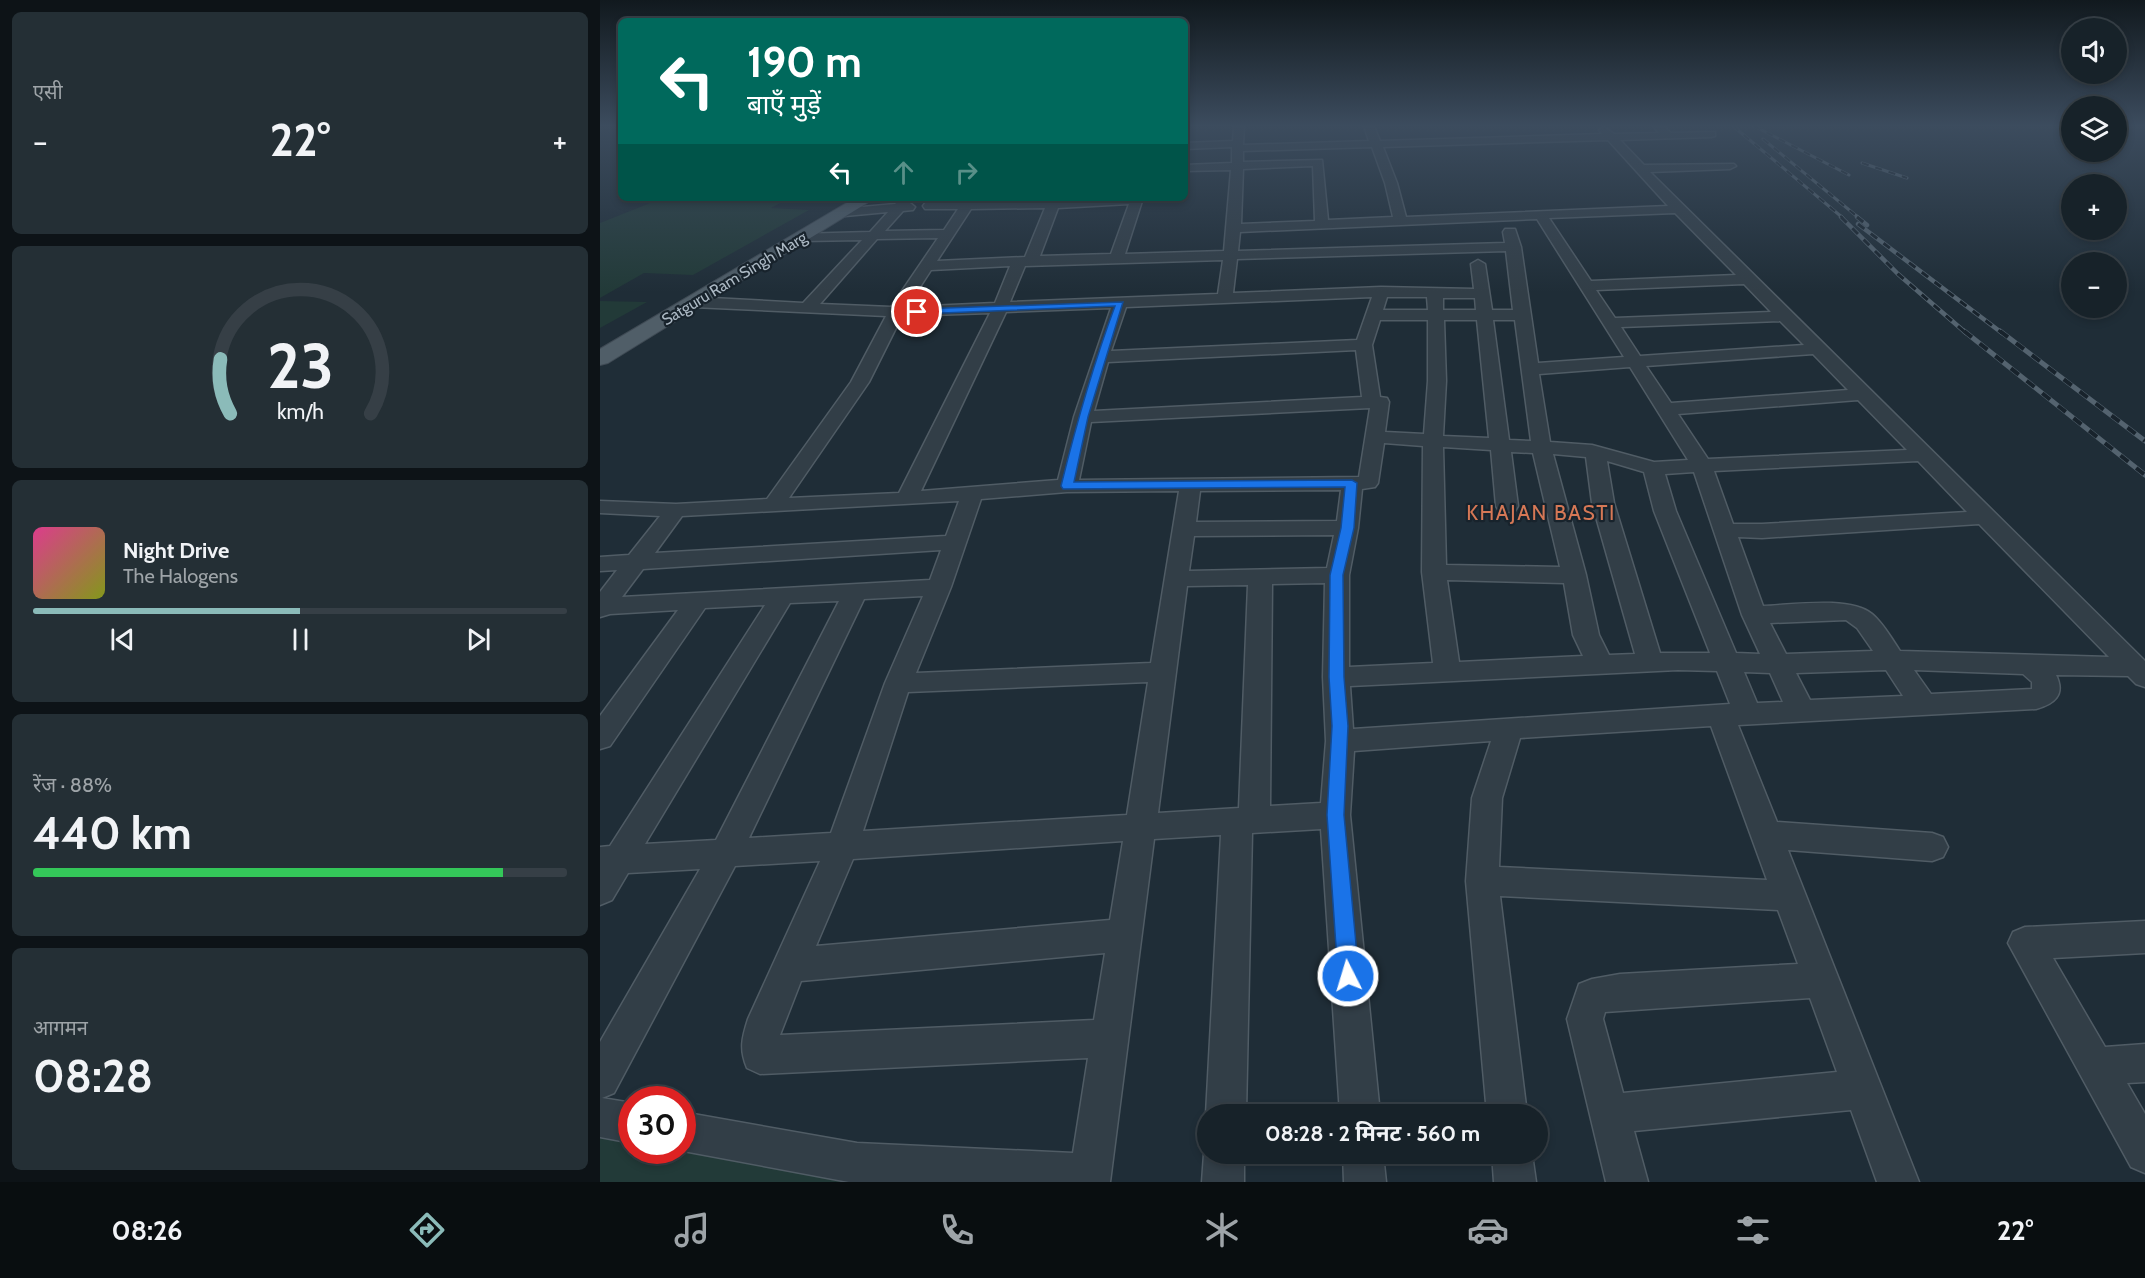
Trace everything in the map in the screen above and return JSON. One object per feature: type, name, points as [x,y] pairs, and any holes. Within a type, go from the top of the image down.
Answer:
[{"type":"main road","name":"Satguru Ram Singh Marg","points":[[600,358],[802,237],[847,205]]},
{"type":"main road","name":"Satguru Ram Singh Marg","points":[[600,343],[847,205]]},
{"type":"street","points":[[1225,298],[1234,228],[1236,181]]},
{"type":"street","points":[[1322,224],[1323,181]]},
{"type":"street","points":[[1389,181],[1400,220]]},
{"type":"street","points":[[1652,181],[2140,672]]},
{"type":"street","points":[[802,237],[873,236],[922,216],[966,205],[1103,201]]},
{"type":"street","points":[[1117,258],[1136,201]]},
{"type":"street","points":[[807,308],[904,203]]},
{"type":"street","points":[[847,205],[904,203],[947,234]]},
{"type":"street","points":[[907,499],[1053,204]]},
{"type":"street","points":[[774,505],[860,382],[896,312],[966,205]]},
{"type":"street","points":[[1234,228],[1678,209]]},
{"type":"street","points":[[1540,214],[1702,466],[1754,615],[1802,712]]},
{"type":"street","points":[[1506,215],[1514,247],[1521,315],[1541,446],[1574,574],[1586,635],[1600,664]]},
{"type":"street","points":[[926,267],[1025,261],[1514,247]]},
{"type":"street","points":[[1478,264],[1507,506]]},
{"type":"street","points":[[1587,286],[1748,279]]},
{"type":"street","points":[[693,302],[896,312],[1381,292],[1485,315],[1521,315]]},
{"type":"street","points":[[1372,402],[1364,345],[1381,292]]},
{"type":"street","points":[[1374,315],[1482,294]]},
{"type":"street","points":[[1067,486],[1083,417],[1120,303]]},
{"type":"street","points":[[1435,304],[1437,381],[1433,441],[1434,572],[1447,673]]},
{"type":"street","points":[[1611,324],[1785,316]]},
{"type":"street","points":[[1101,357],[1364,345]]},
{"type":"street","points":[[1529,369],[1818,349]]},
{"type":"street","points":[[1666,409],[1863,394]]},
{"type":"street","points":[[600,507],[676,510],[907,499],[1067,486],[1368,483],[1380,402],[1083,417]]},
{"type":"street","points":[[1375,437],[1500,446],[1541,446],[1595,452],[1653,468],[1924,455]]},
{"type":"street","points":[[1595,452],[1608,524],[1650,662]]},
{"type":"street","points":[[1653,468],[1665,512],[1727,662],[1735,715],[1766,835],[1898,1182]]},
{"type":"street","points":[[1352,483],[1347,528],[1337,575],[1336,677],[1340,741],[1335,815],[1359,1104]]},
{"type":"street","points":[[696,1135],[857,1164],[1090,1179],[1190,485]]},
{"type":"street","points":[[972,495],[939,587],[898,682],[842,847],[766,1019],[759,1045],[760,1054],[1110,1038]]},
{"type":"street","points":[[601,607],[676,510]]},
{"type":"street","points":[[1723,530],[1762,531],[1986,517]]},
{"type":"street","points":[[1184,529],[1347,528]]},
{"type":"street","points":[[600,564],[955,542]]},
{"type":"street","points":[[1434,572],[1486,575],[1574,574]]},
{"type":"street","points":[[1176,579],[1337,575]]},
{"type":"street","points":[[1227,1104],[1246,821],[1254,754],[1260,577]]},
{"type":"street","points":[[601,607],[939,587]]},
{"type":"street","points":[[600,1079],[725,854],[855,593]]},
{"type":"street","points":[[600,890],[610,861],[782,597]]},
{"type":"street","points":[[600,738],[697,601]]},
{"type":"street","points":[[1754,615],[1847,612],[1857,615],[1866,622],[1925,706]]},
{"type":"street","points":[[1336,677],[1650,662],[1778,664],[1894,660],[2140,672]]},
{"type":"street","points":[[1340,741],[1610,721],[2036,699],[2046,694],[2045,679],[2030,665]]},
{"type":"street","points":[[898,682],[1163,672]]},
{"type":"street","points":[[1506,1104],[1482,881],[1487,798],[1509,730]]},
{"type":"street","points":[[610,861],[1335,815]]},
{"type":"street","points":[[1766,835],[1932,847]]},
{"type":"street","points":[[1482,881],[1789,896]]},
{"type":"street","points":[[790,965],[1125,935]]},
{"type":"street","points":[[2145,937],[2025,943],[2145,1153]]},
{"type":"street","points":[[1627,1182],[1585,1019],[1592,997],[1631,992],[1821,980]]},
{"type":"street","points":[[2096,1067],[2145,1063]]},
{"type":"street","points":[[1610,1114],[1863,1089]]},
{"type":"street","points":[[600,1117],[618,1120]]},
{"type":"street","points":[[1223,1182],[1224,1164]]},
{"type":"street","points":[[1364,1164],[1365,1182]]},
{"type":"street","points":[[1513,1164],[1515,1182]]},
{"type":"green space","points":[[655,201],[784,201],[771,208],[809,210],[693,275],[644,273],[600,298],[600,223]]},
{"type":"green space","points":[[600,301],[647,302],[600,328]]},
{"type":"green space","points":[[600,1121],[618,1123],[618,1164],[696,1164],[696,1152],[872,1182],[600,1182]]},
{"type":"railway","points":[[1799,181],[1843,218]]},
{"type":"railway","points":[[1814,181],[1859,218]]},
{"type":"railway","points":[[1841,217],[1898,274],[1966,333]]},
{"type":"railway","points":[[1857,217],[1867,225]]},
{"type":"railway","points":[[1858,224],[2002,333]]},
{"type":"railway","points":[[1964,331],[2145,475]]},
{"type":"railway","points":[[2000,331],[2145,441]]},
{"type":"district","name":"KHAJAN BASTI","points":[[1541,513]]},
{"type":"route","points":[[917,312],[1120,303],[1083,417],[1067,486],[1352,483],[1347,528],[1337,575],[1336,677],[1340,726],[1335,815],[1348,976]]}]
